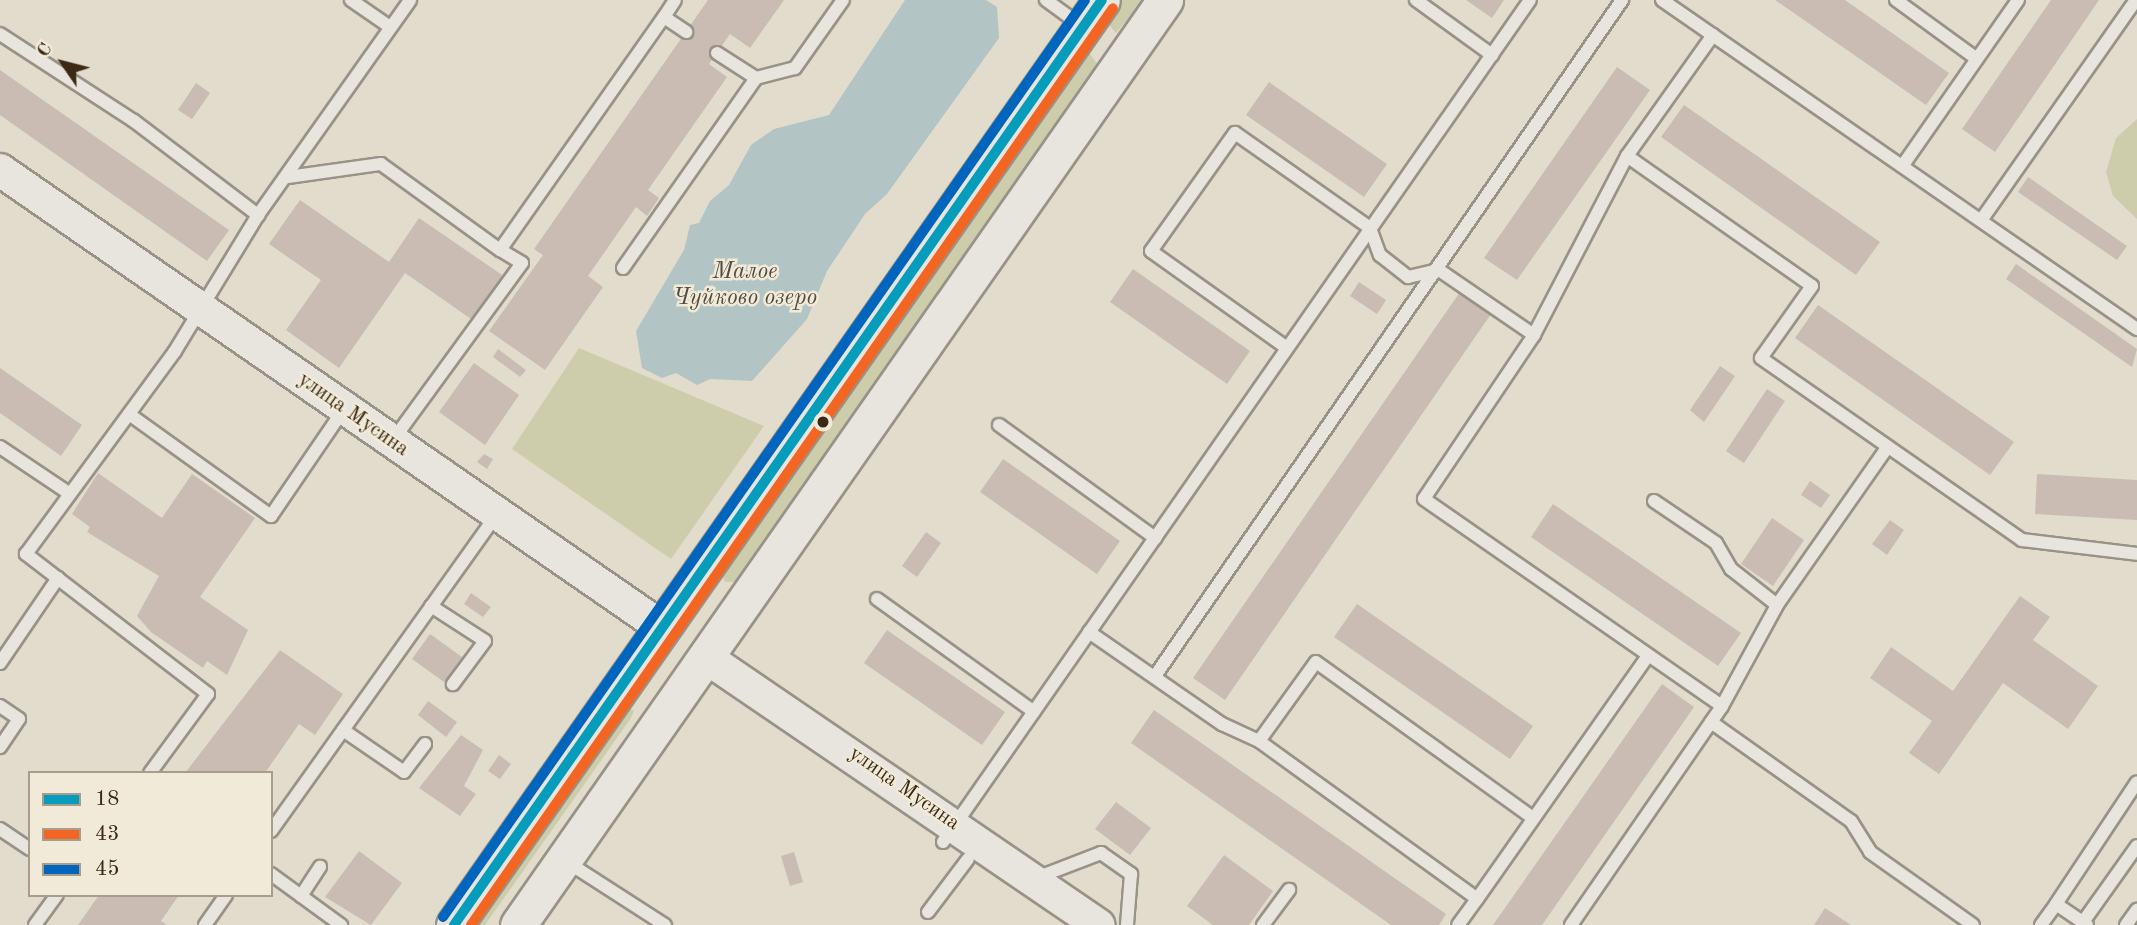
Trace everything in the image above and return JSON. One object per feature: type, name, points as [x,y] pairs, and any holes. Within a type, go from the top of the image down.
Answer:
[{"type":"main road","points":[[518,925],[1165,0]]},
{"type":"main road","points":[[454,925],[1092,13],[1125,57]]},
{"type":"main road","points":[[706,566],[716,588],[746,601]]},
{"type":"main road","name":"улица Мусина","points":[[663,628],[707,658]]},
{"type":"street","name":"улица Мусина","points":[[0,170],[663,628]]},
{"type":"street","name":"улица Мусина","points":[[707,658],[771,720],[956,842],[1062,925]]},
{"type":"street","name":"улица Мусина","points":[[956,842],[1033,879],[1098,925]]},
{"type":"lane","points":[[351,0],[390,27]]},
{"type":"lane","points":[[151,771],[208,694],[26,554],[129,414],[200,310],[258,215],[288,177],[410,0]]},
{"type":"lane","points":[[500,250],[675,0]]},
{"type":"lane","points":[[624,268],[756,78],[795,68],[843,0]]},
{"type":"lane","points":[[1416,0],[1492,55]]},
{"type":"lane","points":[[928,912],[956,842],[1034,712],[1530,0]]},
{"type":"lane","points":[[1155,676],[1440,270],[1622,0]]},
{"type":"lane","points":[[1662,0],[1982,219],[2137,329]]},
{"type":"lane","points":[[1896,0],[1977,59]]},
{"type":"lane","points":[[1903,165],[2018,0]]},
{"type":"lane","points":[[1982,219],[2136,0]]},
{"type":"lane","points":[[1048,1],[1092,13]]},
{"type":"lane","points":[[664,17],[686,32]]},
{"type":"lane","points":[[0,34],[134,121],[258,215]]},
{"type":"lane","points":[[1713,35],[1627,156],[1534,335],[1424,499],[1647,657],[1722,706]]},
{"type":"lane","points":[[717,53],[756,78]]},
{"type":"lane","points":[[1287,348],[1151,251],[1235,133],[1370,228],[1380,255],[1408,277],[1440,270],[1534,335]]},
{"type":"lane","points":[[1627,156],[1812,286],[1761,358],[2022,540],[2137,554]]},
{"type":"lane","points":[[288,177],[381,164],[522,263],[392,442]]},
{"type":"lane","points":[[129,414],[271,516],[344,409]]},
{"type":"lane","points":[[999,425],[1155,538]]},
{"type":"lane","points":[[0,447],[70,494]]},
{"type":"lane","points":[[1571,925],[1712,722],[1777,605],[1887,448]]},
{"type":"lane","points":[[1654,501],[1716,544],[1731,569],[1777,605]]},
{"type":"lane","points":[[273,828],[496,514]]},
{"type":"lane","points":[[0,663],[58,578]]},
{"type":"lane","points":[[877,599],[1034,712]]},
{"type":"lane","points":[[431,606],[485,641],[453,684]]},
{"type":"lane","points":[[1089,632],[1259,741],[1477,899]]},
{"type":"lane","points":[[1458,925],[1647,657]]},
{"type":"lane","points":[[1259,741],[1316,662],[1533,818]]},
{"type":"lane","points":[[0,706],[19,719],[0,747]]},
{"type":"lane","points":[[1712,722],[1852,821],[1870,852],[1973,925]]},
{"type":"lane","points":[[343,730],[404,772],[425,744]]},
{"type":"lane","points":[[2041,925],[2137,782]]},
{"type":"lane","points":[[0,829],[28,848]]},
{"type":"lane","points":[[2056,904],[2085,924],[2137,846]]},
{"type":"lane","points":[[1033,879],[1101,853],[1131,874],[1127,925]]},
{"type":"lane","points":[[564,860],[665,925]]},
{"type":"lane","points":[[301,896],[320,867]]},
{"type":"lane","points":[[273,875],[341,925]]},
{"type":"lane","points":[[1263,925],[1289,890]]},
{"type":"lane","points":[[35,925],[56,897]]},
{"type":"lane","points":[[205,925],[225,897]]},
{"type":"lane","points":[[2126,925],[2137,910]]},
{"type":"green space","points":[[1119,0],[1144,0],[1116,33],[1105,20]]},
{"type":"green space","points":[[1087,50],[1098,65],[737,582],[725,582],[720,570]]},
{"type":"green space","points":[[2137,119],[2137,219],[2113,196],[2106,172],[2116,138]]},
{"type":"green space","points":[[579,348],[764,426],[671,559],[512,449]]},
{"type":"green space","points":[[626,706],[634,711],[631,718],[485,925],[471,925]]},
{"type":"water","name":"Малое Чуйково озеро","points":[[905,0],[986,0],[997,7],[999,38],[887,194],[865,214],[827,271],[807,319],[752,381],[710,379],[697,385],[676,373],[662,378],[642,368],[636,331],[684,250],[690,225],[699,223],[710,201],[729,185],[751,145],[774,129],[829,115]]},
{"type":"building","points":[[708,0],[784,0],[750,48],[730,34],[709,64],[727,77],[648,190],[659,198],[647,216],[636,207],[588,276],[603,287],[545,370],[489,331],[543,255],[534,249]]},
{"type":"building","points":[[1466,0],[1504,0],[1492,18]]},
{"type":"building","points":[[1775,0],[1845,0],[1949,73],[1926,105]]},
{"type":"building","points":[[2051,0],[2099,0],[1995,152],[1962,129]]},
{"type":"building","points":[[1617,67],[1650,90],[1517,280],[1484,258]]},
{"type":"building","points":[[0,70],[229,230],[207,261],[0,115]]},
{"type":"building","points":[[1269,82],[1387,164],[1364,197],[1246,115]]},
{"type":"building","points":[[196,83],[210,93],[192,119],[178,110]]},
{"type":"building","points":[[1684,105],[1880,242],[1856,275],[1661,137]]},
{"type":"building","points":[[2028,177],[2127,246],[2117,260],[2018,192]]},
{"type":"building","points":[[300,200],[389,262],[419,218],[505,277],[474,321],[405,273],[339,368],[286,330],[321,280],[269,244]]},
{"type":"building","points":[[2016,264],[2137,349],[2132,367],[2006,279]]},
{"type":"building","points":[[1133,269],[1250,351],[1227,384],[1110,302]]},
{"type":"building","points":[[1359,282],[1386,300],[1377,314],[1350,296]]},
{"type":"building","points":[[1460,292],[1491,314],[1225,700],[1193,678]]},
{"type":"building","points":[[1818,305],[2014,442],[1990,475],[1795,338]]},
{"type":"building","points":[[498,349],[526,370],[520,377],[493,357]]},
{"type":"building","points":[[474,363],[519,395],[485,445],[439,412]]},
{"type":"building","points":[[1720,366],[1735,376],[1704,422],[1690,410]]},
{"type":"building","points":[[0,368],[82,425],[61,456],[0,413]]},
{"type":"building","points":[[1767,389],[1785,401],[1744,463],[1726,451]]},
{"type":"building","points":[[484,454],[493,459],[487,469],[477,462]]},
{"type":"building","points":[[1003,459],[1120,541],[1097,574],[980,492]]},
{"type":"building","points":[[98,473],[162,518],[192,474],[255,518],[200,597],[248,630],[227,675],[207,661],[203,668],[151,632],[137,616],[159,576],[87,532],[90,527],[72,514]]},
{"type":"building","points":[[2037,474],[2137,480],[2137,520],[2035,514]]},
{"type":"building","points":[[1810,481],[1830,495],[1821,508],[1801,495]]},
{"type":"building","points":[[1553,504],[1741,633],[1718,666],[1531,537]]},
{"type":"building","points":[[1772,518],[1804,540],[1773,586],[1741,564]]},
{"type":"building","points":[[1890,520],[1904,530],[1887,555],[1872,544]]},
{"type":"building","points":[[926,532],[941,543],[917,577],[902,566]]},
{"type":"building","points":[[471,593],[491,607],[483,617],[464,604]]},
{"type":"building","points":[[2020,596],[2050,617],[2033,640],[2098,686],[2068,729],[2003,683],[1939,774],[1909,753],[1932,721],[1870,678],[1891,647],[1953,691]]},
{"type":"building","points":[[1357,604],[1533,726],[1510,759],[1334,637]]},
{"type":"building","points":[[887,630],[1005,712],[982,745],[864,663]]},
{"type":"building","points":[[430,634],[462,657],[444,682],[412,659]]},
{"type":"building","points":[[280,650],[343,694],[315,735],[299,724],[266,771],[187,771]]},
{"type":"building","points":[[1662,684],[1694,707],[1542,925],[1493,925]]},
{"type":"building","points":[[428,701],[457,722],[446,737],[418,715]]},
{"type":"building","points":[[1154,710],[1446,914],[1439,925],[1391,925],[1131,743]]},
{"type":"building","points":[[461,735],[483,750],[464,786],[476,794],[460,816],[419,788]]},
{"type":"building","points":[[499,755],[511,764],[500,779],[488,771]]},
{"type":"building","points":[[1116,802],[1151,828],[1130,855],[1095,829]]},
{"type":"building","points":[[359,851],[402,883],[371,925],[325,897]]},
{"type":"building","points":[[794,852],[803,882],[790,886],[781,856]]},
{"type":"building","points":[[1224,855],[1273,891],[1249,925],[1213,925],[1187,906]]},
{"type":"building","points":[[98,897],[178,897],[161,921],[167,925],[78,925]]},
{"type":"building","points":[[1825,908],[1851,925],[1814,925]]},
{"type":"transit line","name":"45","points":[[443,917],[1085,0]]},
{"type":"transit line","name":"18","points":[[454,925],[1102,0]]},
{"type":"transit line","name":"43","points":[[471,925],[1113,8]]}]
